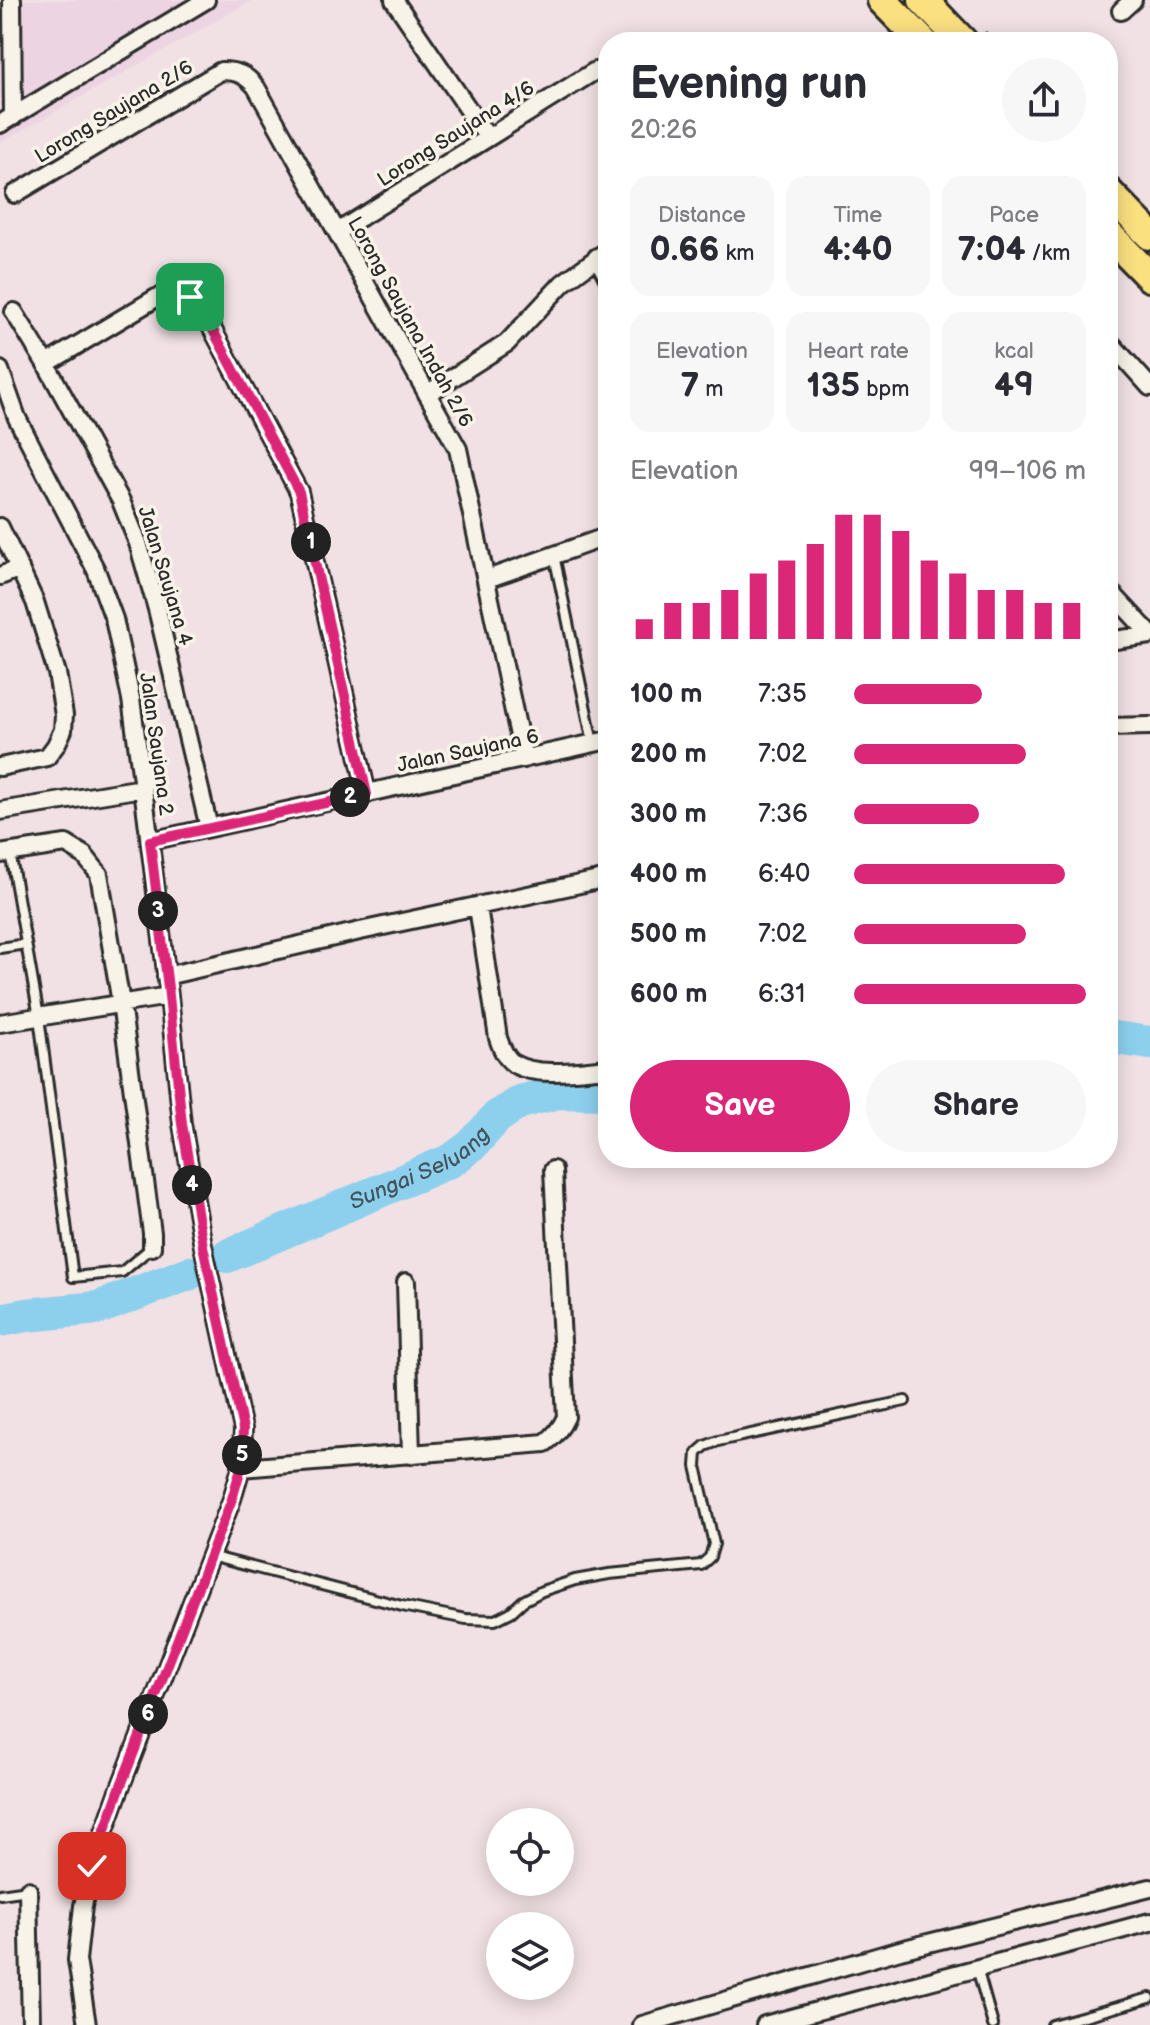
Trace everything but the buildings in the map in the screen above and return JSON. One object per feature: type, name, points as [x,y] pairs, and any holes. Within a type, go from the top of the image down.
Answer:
[{"type":"highway","points":[[882,0],[913,32]]},
{"type":"highway","points":[[923,0],[953,32]]},
{"type":"highway","points":[[1118,202],[1150,235]]},
{"type":"highway","points":[[1118,244],[1150,277]]},
{"type":"street","points":[[6,121],[12,0]]},
{"type":"street","points":[[6,121],[206,0]]},
{"type":"street","points":[[394,0],[488,138]]},
{"type":"street","name":"Lorong Saujana 2/6","points":[[15,194],[221,71],[235,71]]},
{"type":"street","name":"Lorong Saujana Indah 2/6","points":[[235,71],[247,76],[256,87],[458,449],[524,759]]},
{"type":"street","name":"Lorong Saujana 4/6","points":[[337,232],[595,71]]},
{"type":"street","points":[[427,394],[507,343],[563,283],[598,258]]},
{"type":"street","points":[[46,364],[156,298],[173,293],[190,297],[199,304],[299,492],[367,794]]},
{"type":"street","name":"Jalan Saujana 4","points":[[14,312],[121,501],[138,543],[157,609],[209,828]]},
{"type":"street","points":[[1118,351],[1150,387]]},
{"type":"street","name":"Jalan Saujana 2","points":[[0,370],[2,389],[96,570],[114,619],[131,699],[143,788],[184,1139],[203,1246],[243,1429],[241,1468],[232,1499],[92,1866],[83,1906],[77,1960],[87,2025]]},
{"type":"street","points":[[0,527],[35,602],[57,673],[64,715],[63,730],[47,757],[0,767]]},
{"type":"street","points":[[487,579],[598,540]]},
{"type":"street","points":[[0,576],[20,568]]},
{"type":"street","points":[[1118,600],[1150,634]]},
{"type":"street","points":[[1118,639],[1150,634]]},
{"type":"street","points":[[1118,727],[1150,726]]},
{"type":"street","name":"Jalan Saujana 6","points":[[150,841],[598,743]]},
{"type":"street","points":[[0,811],[143,788]]},
{"type":"street","points":[[5,853],[66,844],[84,855],[99,874],[121,1003],[152,1247]]},
{"type":"street","points":[[166,976],[598,880]]},
{"type":"street","points":[[478,907],[498,1038],[504,1053],[513,1064],[533,1071],[598,1069]]},
{"type":"street","points":[[0,1023],[169,996]]},
{"type":"street","points":[[241,1468],[545,1443],[561,1428],[566,1417],[553,1170]]},
{"type":"street","points":[[406,1282],[411,1455]]},
{"type":"street","points":[[642,2025],[900,1950],[1150,1888]]},
{"type":"street","points":[[28,1890],[31,2025]]},
{"type":"street","points":[[765,2025],[1150,1922]]},
{"type":"lane","points":[[554,555],[598,730]]},
{"type":"lane","points":[[5,853],[39,1017],[73,1277],[122,1272],[152,1247]]},
{"type":"lane","points":[[0,948],[26,944]]},
{"type":"lane","points":[[210,1556],[402,1606],[466,1619],[495,1620],[542,1591],[575,1580],[701,1565],[710,1557],[714,1544],[696,1466],[697,1453],[705,1446],[905,1401]]},
{"type":"lane","points":[[0,1894],[28,1890]]},
{"type":"lane","points":[[977,1968],[993,2025]]},
{"type":"lane","points":[[1052,2025],[1150,1998]]},
{"type":"shaded area","points":[[0,0],[253,0],[0,143]]},
{"type":"waterway","name":"Sungai Seluang","points":[[1118,1038],[1150,1043]]},
{"type":"waterway","name":"Sungai Seluang","points":[[227,1256],[452,1160],[472,1145],[497,1117],[520,1102],[558,1092],[598,1093]]},
{"type":"waterway","name":"Sungai Seluang","points":[[0,1320],[98,1308],[190,1273]]},
{"type":"route","points":[[92,1866],[232,1499],[241,1468],[243,1429],[203,1246],[182,1124],[150,841],[367,794],[299,492],[199,304],[190,297]]}]
